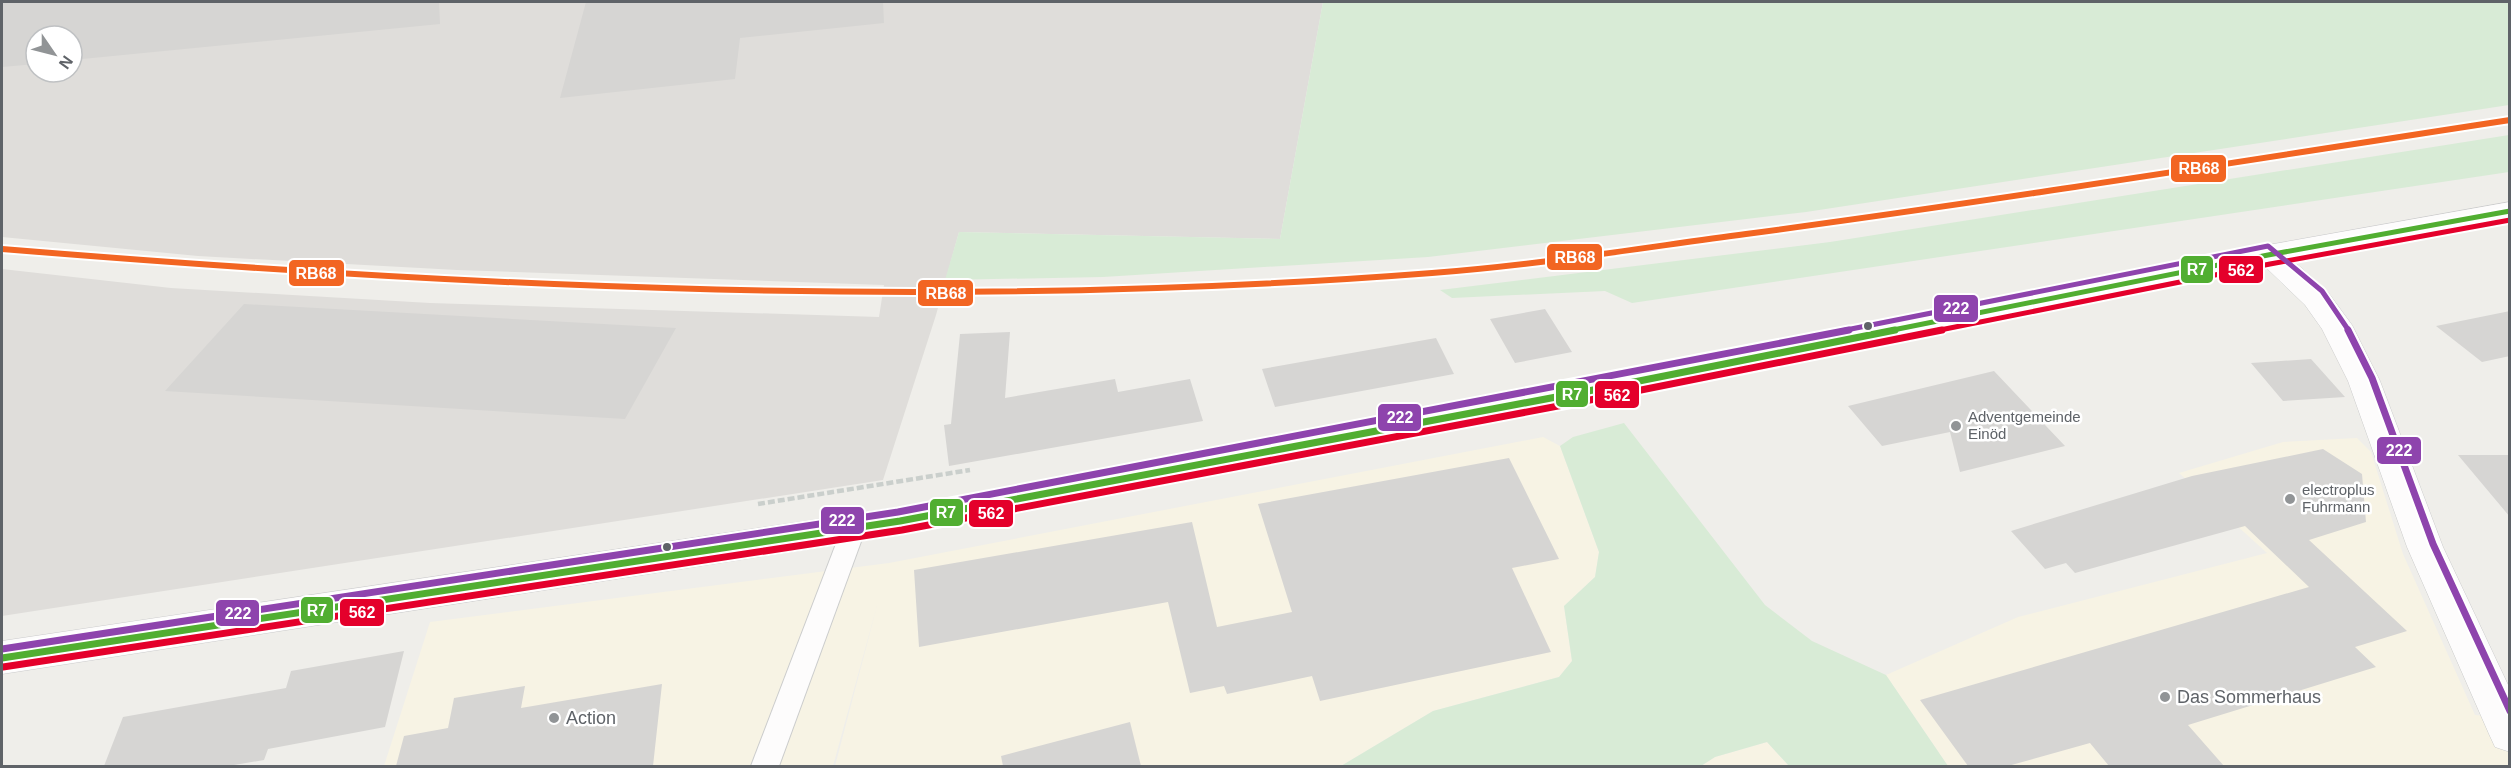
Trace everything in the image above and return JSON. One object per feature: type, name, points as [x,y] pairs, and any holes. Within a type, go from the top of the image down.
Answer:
[{"type":"main road","points":[[2,658],[900,521],[1610,387],[2268,255],[2510,211]]},
{"type":"main road","points":[[2268,255],[2316,298],[2336,325],[2364,381],[2425,547],[2510,734]]},
{"type":"lane","points":[[765,766],[854,528]]},
{"type":"path","points":[[746,506],[982,468]]},
{"type":"shaded area","points":[[2,2],[1323,2],[1280,239],[959,232],[936,315],[883,480],[2,616],[2,269],[171,288],[430,303],[879,317],[884,285],[457,270],[198,256],[2,237]]},
{"type":"shaded area","points":[[1543,437],[1560,446],[1599,552],[1595,577],[1564,606],[1572,661],[1559,677],[1433,711],[1341,766],[835,766],[878,602],[833,766],[384,766],[430,622],[889,563]]},
{"type":"shaded area","points":[[2357,438],[2371,452],[2403,554],[2475,715],[2509,718],[2509,766],[1948,766],[1886,675],[2018,617],[2267,553],[2179,473],[2283,442]]},
{"type":"shaded area","points":[[1767,742],[1789,766],[1701,766],[1715,757]]},
{"type":"green space","points":[[1323,2],[2509,2],[2509,105],[1806,212],[1428,257],[1103,277],[945,280],[959,232],[1280,239]]},
{"type":"green space","points":[[2509,135],[2509,172],[1632,303],[1605,291],[1452,298],[1440,290],[1830,242]]},
{"type":"green space","points":[[1624,423],[1765,605],[1812,641],[1886,675],[1948,766],[1789,766],[1767,742],[1715,757],[1701,766],[1341,766],[1433,711],[1559,677],[1572,661],[1564,606],[1595,577],[1599,552],[1560,446],[1573,437]]},
{"type":"building","points":[[2,2],[439,2],[440,24],[84,59],[84,24],[24,24],[24,65],[2,67]]},
{"type":"building","points":[[586,2],[883,2],[884,23],[740,38],[735,79],[560,98]]},
{"type":"building","points":[[244,304],[676,328],[625,419],[165,391]]},
{"type":"building","points":[[1545,309],[1572,352],[1515,363],[1490,319]]},
{"type":"building","points":[[2510,311],[2510,356],[2482,362],[2436,326]]},
{"type":"building","points":[[1010,332],[1005,398],[1115,379],[1118,392],[1190,379],[1203,421],[949,466],[944,425],[951,424],[960,334]]},
{"type":"building","points":[[1436,338],[1454,374],[1275,407],[1262,369]]},
{"type":"building","points":[[2311,359],[2345,397],[2283,401],[2251,363]]},
{"type":"building","name":"Adventgemeinde Einöd","points":[[1994,371],[2065,446],[1960,472],[1950,432],[1882,446],[1848,406]]},
{"type":"building","points":[[2323,449],[2362,474],[2366,522],[2309,540],[2407,631],[2355,647],[2376,667],[2188,725],[2224,766],[2109,766],[2090,743],[2008,766],[1968,766],[1920,700],[2309,587],[2245,526],[2075,573],[2066,563],[2045,569],[2011,531],[2192,476]]},
{"type":"building","points":[[2458,455],[2510,455],[2510,517]]},
{"type":"building","points":[[1509,458],[1559,559],[1512,568],[1551,652],[1320,701],[1312,676],[1227,694],[1224,686],[1190,693],[1168,602],[919,647],[914,570],[1192,522],[1217,627],[1292,612],[1258,504]]},
{"type":"building","points":[[404,651],[385,727],[268,749],[264,760],[228,766],[104,766],[123,717],[286,688],[291,671]]},
{"type":"building","name":"Action","points":[[662,684],[653,766],[396,766],[404,736],[448,728],[454,698],[525,686],[521,708]]},
{"type":"building","points":[[1130,722],[1141,766],[1003,766],[1001,756]]},
{"type":"transit line","name":"RB68","points":[[2,249],[359,276],[716,291],[895,294],[1073,292],[1252,285],[1497,267],[2001,198],[2510,120]]},
{"type":"transit line","name":"R7","points":[[2,658],[900,521],[1609,387],[2268,255],[2510,211]]},
{"type":"transit line","name":"562","points":[[3,667],[902,530],[1611,396],[2270,264],[2510,220]]},
{"type":"transit line","name":"222","points":[[2,649],[898,512],[1607,378],[2268,246],[2322,291],[2344,321],[2372,378],[2433,544],[2510,711]]},
{"type":"place","name":"Adventgemeinde Einöd","points":[[1956,426]]},
{"type":"place","name":"electroplus Fuhrmann","points":[[2290,499]]},
{"type":"place","name":"Das Sommerhaus","points":[[2165,697]]},
{"type":"place","name":"Action","points":[[554,718]]}]
